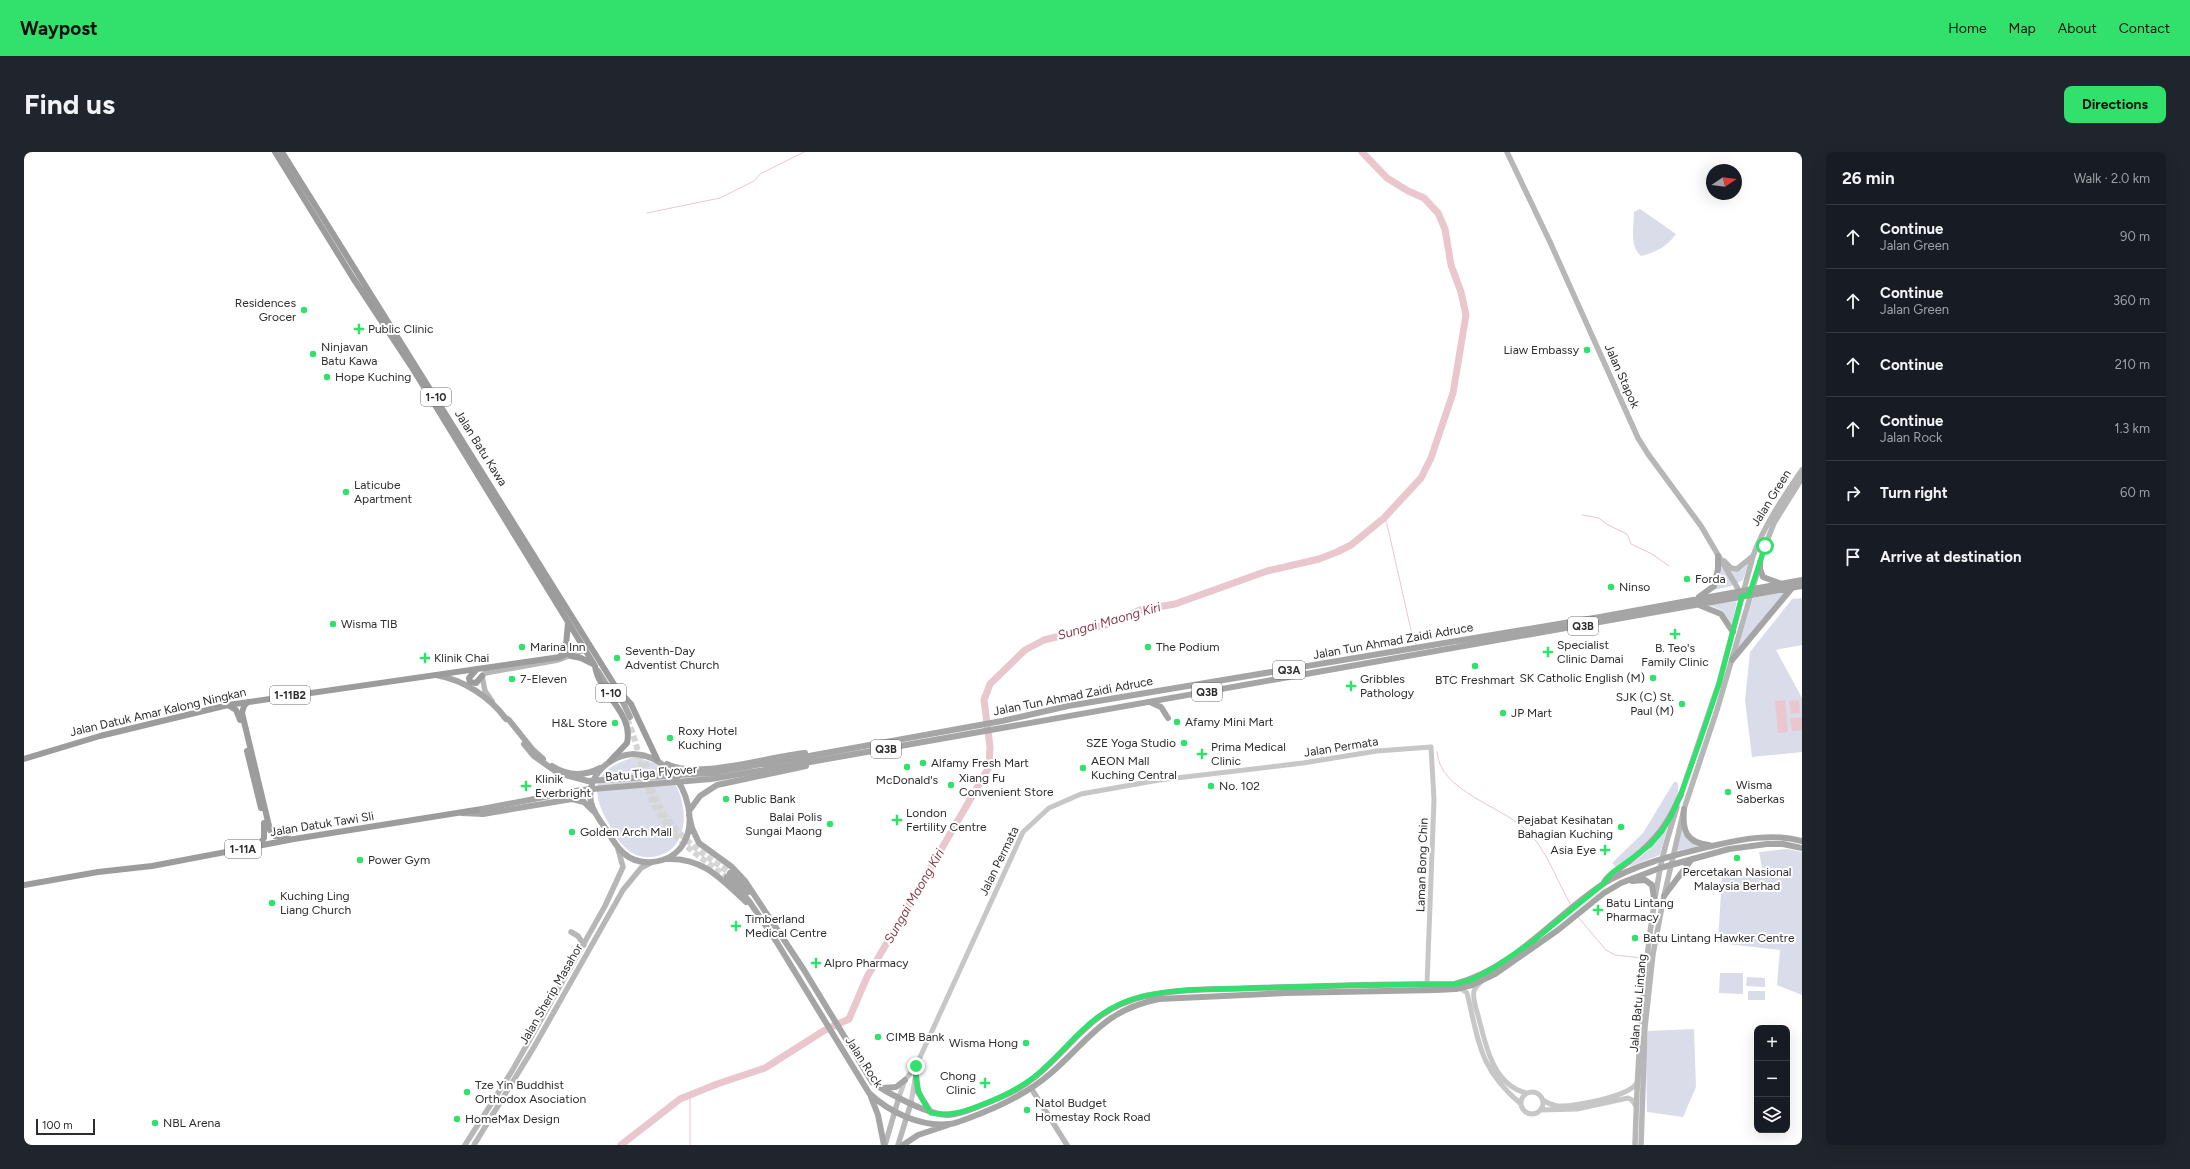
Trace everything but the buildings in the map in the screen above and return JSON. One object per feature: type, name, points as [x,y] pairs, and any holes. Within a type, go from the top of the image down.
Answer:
[{"type":"highway","name":"Jalan Batu Kawa","points":[[275,152],[353,278],[411,366],[568,622],[587,646],[595,667]]},
{"type":"highway","name":"Jalan Batu Kawa","points":[[282,152],[587,646],[617,689]]},
{"type":"highway","points":[[560,656],[566,646],[568,622]]},
{"type":"highway","name":"Jalan Datuk Amar Kalong Ningkan","points":[[24,759],[100,736],[228,705],[560,656],[587,646]]},
{"type":"highway","points":[[571,656],[581,658],[595,667],[628,730],[627,743],[610,761]]},
{"type":"highway","points":[[478,668],[470,675],[469,680],[472,683],[476,683],[482,676]]},
{"type":"highway","points":[[617,689],[630,704],[658,760]]},
{"type":"highway","points":[[248,702],[244,706],[242,713],[270,830],[275,836],[294,840]]},
{"type":"highway","points":[[228,705],[236,710],[239,715],[263,816],[266,833],[263,841],[257,847]]},
{"type":"highway","name":"Jalan Datuk Tawi Sli","points":[[24,885],[98,872],[152,866],[294,840],[482,809]]},
{"type":"main road","name":"Jalan Stapok","points":[[1507,152],[1550,242],[1638,438],[1648,454],[1686,504],[1741,593]]},
{"type":"main road","name":"Jalan Green","points":[[1660,868],[1681,794],[1719,684],[1733,632],[1741,593],[1760,536],[1778,504],[1802,470]]},
{"type":"main road","name":"Jalan Green","points":[[1670,865],[1684,809],[1732,660],[1750,592],[1760,562],[1774,522],[1802,478]]},
{"type":"main road","points":[[1718,555],[1734,569],[1741,567],[1753,556]]},
{"type":"main road","points":[[1718,555],[1718,569],[1714,586],[1695,602],[1721,614],[1733,632]]},
{"type":"main road","points":[[1760,562],[1760,569],[1763,577],[1770,581],[1781,583]]},
{"type":"main road","name":"Jalan Tun Ahmad Zaidi Adruce","points":[[1750,592],[1781,583],[1802,580]]},
{"type":"main road","name":"Jalan Tun Ahmad Zaidi Adruce","points":[[799,761],[812,755],[1003,724],[1152,703],[1534,635],[1741,593],[1802,586]]},
{"type":"main road","points":[[1732,660],[1792,588]]},
{"type":"main road","name":"Jalan Tun Ahmad Zaidi Adruce","points":[[1003,724],[1076,705],[1471,638],[1695,602]]},
{"type":"main road","points":[[1471,638],[1474,641],[1526,634],[1534,635]]},
{"type":"main road","points":[[587,646],[571,656],[489,671],[482,676],[485,691],[494,705],[514,726],[533,750],[558,770],[571,774],[584,775],[610,761],[634,754],[658,760],[672,767],[695,770],[805,753],[812,755]]},
{"type":"main road","name":"Jalan Batu Kawa","points":[[595,667],[629,718],[617,689]]},
{"type":"main road","points":[[434,675],[463,683],[494,705]]},
{"type":"main road","points":[[1152,703],[1161,707],[1167,715],[1174,698]]},
{"type":"main road","name":"Batu Tiga Flyover","points":[[504,717],[534,756],[558,773],[588,781],[710,773],[799,761]]},
{"type":"main road","name":"Jalan Tun Ahmad Zaidi Adruce","points":[[799,761],[815,762],[972,729]]},
{"type":"main road","points":[[658,760],[682,787],[689,813],[688,830],[681,846],[670,856],[662,860]]},
{"type":"main road","name":"Batu Tiga Flyover","points":[[482,809],[581,790],[711,778],[799,761]]},
{"type":"main road","points":[[689,813],[700,796],[708,789],[718,785],[799,769],[815,762]]},
{"type":"main road","points":[[603,766],[591,788],[591,801],[598,817],[618,849],[624,855],[633,860],[654,862],[682,859],[698,863],[716,875],[752,907]]},
{"type":"main road","points":[[1602,885],[1613,872],[1625,865],[1654,840],[1670,818],[1681,794]]},
{"type":"main road","points":[[461,813],[483,814],[572,799],[584,802],[598,817]]},
{"type":"main road","points":[[1684,809],[1684,828],[1690,838],[1704,845],[1714,846]]},
{"type":"main road","name":"Jalan Rock","points":[[689,813],[692,828],[699,843],[738,872],[834,1019],[872,1082],[879,1088],[911,1102],[931,1113],[944,1115],[961,1113],[1010,1094],[1034,1077],[1079,1032],[1096,1018],[1112,1007],[1144,996],[1170,993],[1286,987],[1455,984],[1471,980],[1492,969],[1532,942],[1602,885],[1620,875],[1662,859],[1714,846],[1757,838],[1783,838],[1802,841]]},
{"type":"main road","name":"Jalan Rock","points":[[763,909],[728,875],[752,907],[869,1093],[895,1113],[908,1118],[949,1124],[1005,1104],[1031,1088],[1051,1073],[1093,1031],[1112,1016],[1145,1002],[1159,999],[1230,995],[1460,988],[1482,981],[1495,974],[1574,918],[1604,893],[1621,883],[1660,868],[1718,851],[1755,844],[1783,844],[1802,848]]},
{"type":"main road","name":"Jalan Sherip Masahor","points":[[465,1145],[529,1041],[584,945],[621,873],[623,862],[618,849]]},
{"type":"main road","points":[[1664,896],[1692,859]]},
{"type":"main road","name":"Jalan Sherip Masahor","points":[[474,1145],[534,1047],[547,1021],[623,890],[641,868],[654,862]]},
{"type":"main road","name":"Jalan Batu Lintang","points":[[1641,1145],[1646,1013],[1653,954],[1670,865]]},
{"type":"main road","name":"Jalan Batu Lintang","points":[[1635,1145],[1636,1084],[1640,1018],[1660,868]]},
{"type":"main road","points":[[1621,883],[1637,880],[1648,881],[1654,889],[1655,904]]},
{"type":"main road","points":[[571,932],[578,936],[584,945]]},
{"type":"main road","points":[[529,1041],[534,1041],[547,1021]]},
{"type":"main road","points":[[916,1075],[918,1092],[931,1113]]},
{"type":"main road","points":[[879,1088],[896,1087],[905,1080]]},
{"type":"main road","points":[[1031,1088],[1067,1145]]},
{"type":"main road","points":[[869,1093],[878,1115],[884,1145]]},
{"type":"main road","points":[[884,1145],[899,1097]]},
{"type":"main road","points":[[898,1145],[908,1118],[911,1102]]},
{"type":"main road","points":[[903,1145],[918,1136],[949,1124]]},
{"type":"street","name":"Laman Bong Chin","points":[[1427,984],[1434,800],[1431,747]]},
{"type":"street","name":"Jalan Permata","points":[[916,1066],[1023,832],[1048,808],[1081,794],[1159,780],[1303,763],[1376,751],[1431,747]]},
{"type":"street","points":[[1482,981],[1475,989],[1474,999],[1487,1052],[1496,1070],[1518,1091],[1527,1093],[1535,1092],[1543,1100],[1557,1106],[1576,1104],[1627,1091],[1636,1084]]},
{"type":"street","points":[[1460,988],[1467,993],[1480,1048],[1486,1064],[1498,1082],[1521,1104],[1524,1110],[1530,1114],[1540,1110],[1577,1109],[1628,1098],[1632,1100],[1636,1106]]},
{"type":"street","points":[[911,1102],[916,1075],[916,1066]]},
{"type":"street","points":[[899,1097],[905,1080],[916,1066]]},
{"type":"street","points":[[1521,1104],[1522,1098],[1527,1093]]},
{"type":"street","points":[[1540,1110],[1543,1100]]},
{"type":"shaded area","points":[[1640,209],[1676,234],[1661,248],[1652,253],[1641,256],[1635,247],[1633,236],[1634,212]]},
{"type":"shaded area","points":[[1721,561],[1732,582],[1732,586],[1714,590],[1718,584]]},
{"type":"shaded area","points":[[1748,564],[1743,580],[1737,583],[1728,569],[1741,570]]},
{"type":"shaded area","points":[[1786,592],[1737,650],[1753,598]]},
{"type":"shaded area","points":[[1802,598],[1802,645],[1776,650],[1802,698],[1802,752],[1752,757],[1745,700],[1750,652],[1792,599]]},
{"type":"shaded area","points":[[1737,601],[1732,624],[1723,611],[1709,605]]},
{"type":"shaded area","points":[[1785,700],[1788,732],[1778,733],[1775,701]]},
{"type":"shaded area","points":[[1799,700],[1800,713],[1791,714],[1789,701]]},
{"type":"shaded area","points":[[1802,717],[1802,730],[1792,731],[1790,718]]},
{"type":"shaded area","points":[[635,757],[653,763],[663,769],[670,776],[676,785],[683,805],[684,815],[681,835],[671,849],[659,856],[639,856],[624,847],[602,812],[598,800],[597,791],[603,774],[621,762]]},
{"type":"shaded area","points":[[1674,782],[1677,782],[1677,796],[1669,814],[1644,846],[1616,867],[1612,863],[1643,833]]},
{"type":"shaded area","points":[[1668,825],[1660,855],[1628,867],[1656,843]]},
{"type":"shaded area","points":[[1682,830],[1688,841],[1700,846],[1676,851]]},
{"type":"shaded area","points":[[1787,849],[1802,852],[1802,995],[1777,985],[1780,950],[1718,943],[1722,875],[1764,878],[1759,852]]},
{"type":"shaded area","points":[[1720,973],[1743,973],[1743,994],[1719,993]]},
{"type":"shaded area","points":[[1747,977],[1765,978],[1765,987],[1746,986]]},
{"type":"shaded area","points":[[1748,991],[1765,991],[1765,1000],[1748,1000]]},
{"type":"shaded area","points":[[1694,1029],[1696,1087],[1683,1117],[1647,1112],[1646,1057],[1648,1031]]},
{"type":"waterway","points":[[647,213],[720,198],[754,181],[760,174],[804,152]]},
{"type":"waterway","name":"Sungai Maong Kiri","points":[[621,1145],[680,1099],[717,1084],[765,1068],[825,1030],[849,1019],[867,977],[989,767],[990,747],[984,700],[990,684],[1025,650],[1044,640],[1109,624],[1140,610],[1175,604],[1267,571],[1319,559],[1337,552],[1351,545],[1384,518],[1421,478],[1431,458],[1453,393],[1466,315],[1461,292],[1451,265],[1445,229],[1438,213],[1424,198],[1408,191],[1387,178],[1362,152]]},
{"type":"waterway","points":[[1582,515],[1599,518],[1608,525],[1627,534],[1631,544],[1652,554],[1669,566]]},
{"type":"waterway","points":[[1384,518],[1387,524],[1413,639],[1417,646]]},
{"type":"waterway","points":[[1437,752],[1441,766],[1448,777],[1459,787],[1514,820],[1532,836],[1551,865],[1571,905]]},
{"type":"waterway","points":[[1578,917],[1606,950],[1615,955],[1642,958]]},
{"type":"waterway","points":[[690,1095],[690,1145]]},
{"type":"tunnel","points":[[627,719],[651,798],[657,811],[673,833],[683,843],[727,877]]},
{"type":"tunnel","points":[[643,753],[653,792],[661,809],[669,821],[677,831],[697,849],[730,873]]},
{"type":"place","name":"Residences Grocer","points":[[304,310]]},
{"type":"place","name":"Public Clinic","points":[[359,329]]},
{"type":"place","name":"Liaw Embassy","points":[[1587,350]]},
{"type":"place","name":"Ninjavan Batu Kawa","points":[[313,354]]},
{"type":"place","name":"Hope Kuching","points":[[327,377]]},
{"type":"place","name":"Laticube Apartment","points":[[346,492]]},
{"type":"place","name":"Forda","points":[[1687,579]]},
{"type":"place","name":"Ninso","points":[[1611,587]]},
{"type":"place","name":"Wisma TIB","points":[[333,624]]},
{"type":"place","name":"B. Teo's Family Clinic","points":[[1675,634]]},
{"type":"place","name":"Marina Inn","points":[[522,647]]},
{"type":"place","name":"The Podium","points":[[1148,647]]},
{"type":"place","name":"Specialist Clinic Damai","points":[[1548,652]]},
{"type":"place","name":"Klinik Chai","points":[[425,658]]},
{"type":"place","name":"Seventh-Day Adventist Church","points":[[617,658]]},
{"type":"place","name":"BTC Freshmart","points":[[1475,666]]},
{"type":"place","name":"SK Catholic English (M)","points":[[1653,678]]},
{"type":"place","name":"7-Eleven","points":[[512,679]]},
{"type":"place","name":"Gribbles Pathology","points":[[1351,686]]},
{"type":"place","name":"SJK (C) St. Paul (M)","points":[[1682,704]]},
{"type":"place","name":"JP Mart","points":[[1503,713]]},
{"type":"place","name":"Afamy Mini Mart","points":[[1177,722]]},
{"type":"place","name":"H&L Store","points":[[615,723]]},
{"type":"place","name":"Roxy Hotel Kuching","points":[[670,738]]},
{"type":"place","name":"SZE Yoga Studio","points":[[1184,743]]},
{"type":"place","name":"Prima Medical Clinic","points":[[1202,754]]},
{"type":"place","name":"Alfamy Fresh Mart","points":[[923,763]]},
{"type":"place","name":"McDonald's","points":[[907,767]]},
{"type":"place","name":"AEON Mall Kuching Central","points":[[1083,768]]},
{"type":"place","name":"Xiang Fu Convenient Store","points":[[951,785]]},
{"type":"place","name":"Klinik Everbright","points":[[526,786]]},
{"type":"place","name":"No. 102","points":[[1211,786]]},
{"type":"place","name":"Wisma Saberkas","points":[[1728,792]]},
{"type":"place","name":"Public Bank","points":[[726,799]]},
{"type":"place","name":"London Fertility Centre","points":[[897,820]]},
{"type":"place","name":"Balai Polis Sungai Maong","points":[[830,824]]},
{"type":"place","name":"Pejabat Kesihatan Bahagian Kuching","points":[[1621,827]]},
{"type":"place","name":"Golden Arch Mall","points":[[572,832]]},
{"type":"place","name":"Asia Eye","points":[[1605,850]]},
{"type":"place","name":"Percetakan Nasional Malaysia Berhad","points":[[1737,858]]},
{"type":"place","name":"Power Gym","points":[[360,860]]},
{"type":"place","name":"Kuching Ling Liang Church","points":[[272,903]]},
{"type":"place","name":"Batu Lintang Pharmacy","points":[[1598,910]]},
{"type":"place","name":"Timberland Medical Centre","points":[[736,926]]},
{"type":"place","name":"Batu Lintang Hawker Centre","points":[[1635,938]]},
{"type":"place","name":"Alpro Pharmacy","points":[[816,963]]},
{"type":"place","name":"CIMB Bank","points":[[878,1037]]},
{"type":"place","name":"Wisma Hong","points":[[1026,1043]]},
{"type":"place","name":"Chong Clinic","points":[[985,1083]]},
{"type":"place","name":"Tze Yin Buddhist Orthodox Asociation","points":[[467,1092]]},
{"type":"place","name":"Natol Budget Homestay Rock Road","points":[[1027,1110]]},
{"type":"place","name":"HomeMax Design","points":[[457,1119]]},
{"type":"place","name":"NBL Arena","points":[[155,1123]]},
{"type":"route","points":[[916,1066],[916,1084],[923,1102],[931,1113],[951,1115],[961,1113],[1010,1094],[1034,1077],[1090,1022],[1112,1007],[1144,996],[1170,993],[1308,986],[1455,984],[1471,980],[1492,969],[1532,942],[1602,885],[1606,878],[1613,872],[1625,865],[1650,845],[1662,831],[1670,818],[1683,788],[1700,741],[1719,684],[1742,596],[1749,595],[1765,546]]}]
